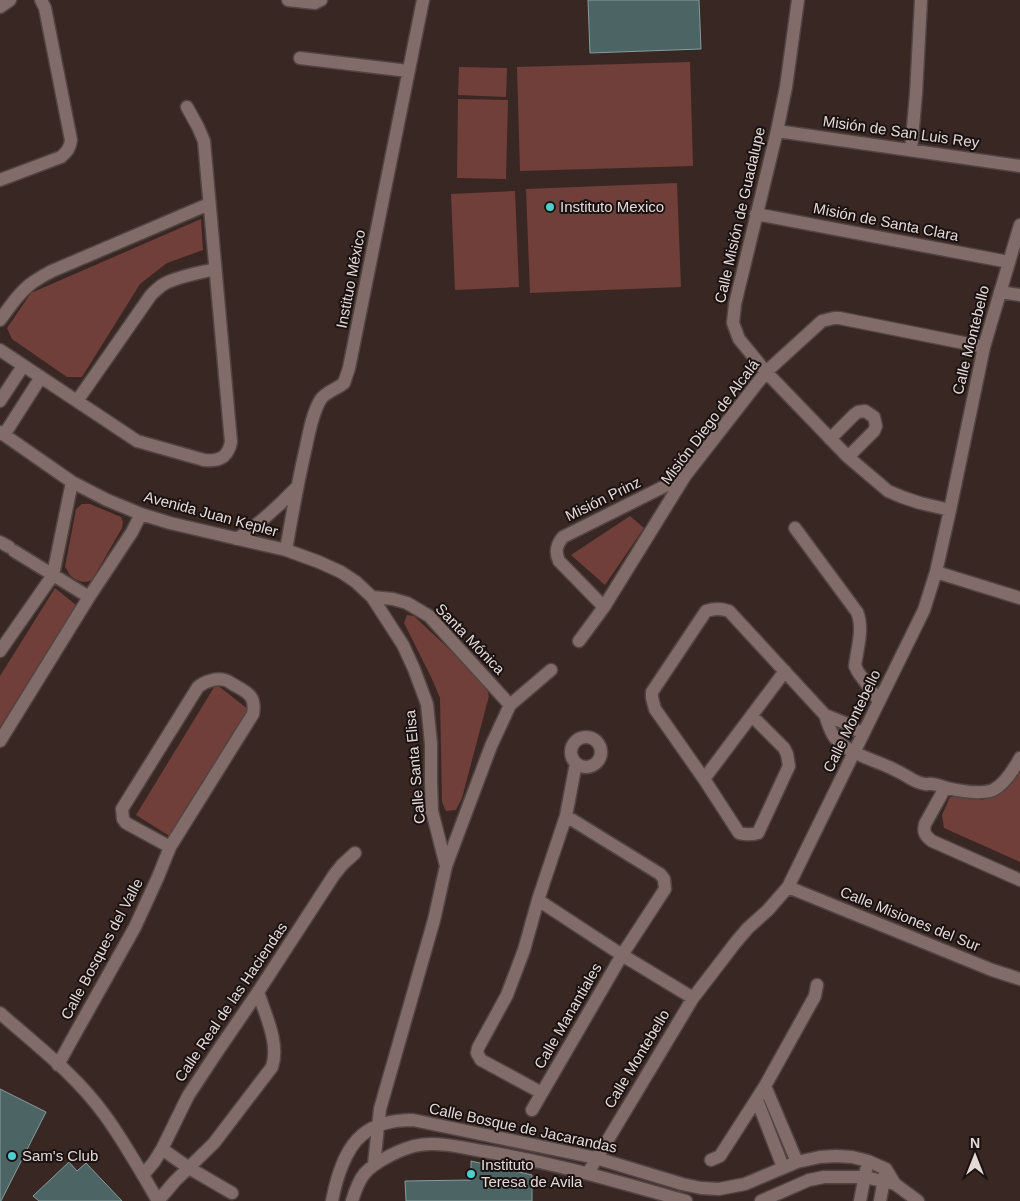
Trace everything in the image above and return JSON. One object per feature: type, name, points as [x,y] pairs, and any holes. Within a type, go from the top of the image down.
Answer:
[{"type":"street","points":[[0,7],[10,0]]},
{"type":"street","points":[[0,180],[61,157],[70,146],[71,140],[45,8],[41,0]]},
{"type":"street","points":[[288,0],[315,3],[321,0]]},
{"type":"street","name":"Instituo México","points":[[286,550],[297,487],[314,414],[322,398],[330,391],[341,386],[347,377],[423,0]]},
{"type":"street","name":"Calle Misión de Guadalupe","points":[[798,0],[786,87],[735,304],[733,323],[739,339],[766,372],[848,457],[888,491],[902,498],[950,510]]},
{"type":"street","points":[[911,150],[921,0]]},
{"type":"street","points":[[300,58],[408,71]]},
{"type":"street","points":[[0,350],[136,441],[204,460],[213,461],[226,455],[231,442],[204,141],[187,107]]},
{"type":"street","name":"Misión de San Luis Rey","points":[[777,131],[1020,166]]},
{"type":"street","points":[[0,320],[27,286],[37,279],[209,204]]},
{"type":"street","name":"Misión de Santa Clara","points":[[756,214],[1009,262]]},
{"type":"street","name":"Calle Montebello","points":[[588,1172],[693,998],[736,942],[788,887],[924,610],[936,572],[984,347],[1020,226]]},
{"type":"street","points":[[77,401],[152,294],[164,284],[174,280],[215,269]]},
{"type":"street","points":[[1000,292],[1020,295]]},
{"type":"street","name":"Misión Diego de Alcalá","points":[[579,640],[604,606],[685,476],[766,372],[822,321],[839,318],[984,347]]},
{"type":"street","points":[[0,401],[23,366]]},
{"type":"street","points":[[2,434],[40,377]]},
{"type":"street","points":[[830,439],[858,412],[865,411],[874,416],[876,426],[874,431],[848,457]]},
{"type":"street","name":"Avenida Juan Kepler","points":[[2,434],[72,482],[107,500],[141,514],[170,523],[286,550]]},
{"type":"street","name":"Misión Prinz","points":[[604,606],[559,561],[556,555],[559,541],[563,537],[685,476]]},
{"type":"street","points":[[0,652],[53,575],[72,482]]},
{"type":"street","points":[[237,539],[255,527],[297,487]]},
{"type":"street","points":[[0,741],[89,597],[132,532],[141,514]]},
{"type":"street","points":[[795,528],[860,618],[861,625],[855,666],[879,701]]},
{"type":"street","points":[[8,547],[89,597]]},
{"type":"street","name":"Calle Santa Elisa","points":[[286,550],[341,572],[356,582],[372,597],[403,645],[427,704],[431,744],[432,811],[446,866]]},
{"type":"street","points":[[936,572],[1020,598]]},
{"type":"street","name":"Santa Mónica","points":[[372,597],[393,598],[407,603],[429,616],[510,705]]},
{"type":"street","points":[[752,716],[784,748],[789,760],[789,766],[758,833],[744,835],[739,833],[655,709],[652,698],[652,692],[706,611],[713,608],[729,611],[825,715],[835,738],[855,752],[900,772],[912,770],[929,778],[939,786],[976,792],[993,790],[1002,784],[1020,758]]},
{"type":"street","points":[[352,1201],[361,1178],[366,1170],[374,1164],[380,1109],[434,920],[446,866],[491,746],[510,705],[551,670]]},
{"type":"street","points":[[704,779],[785,671]]},
{"type":"street","name":"Calle Bosques del Valle","points":[[58,1065],[135,927],[170,847],[253,714],[253,702],[248,693],[225,680],[207,682],[198,687],[122,810],[123,819],[126,823],[170,847]]},
{"type":"street","points":[[825,715],[845,723],[862,734]]},
{"type":"street","name":"Calle Manantiales","points":[[542,1093],[481,1060],[478,1048],[507,995],[524,950],[538,900],[566,816],[576,763]]},
{"type":"street","points":[[939,786],[925,824],[924,834],[927,838],[1020,880]]},
{"type":"street","name":"Calle Manantiales","points":[[532,1110],[622,955],[665,889],[664,879],[660,874],[566,816]]},
{"type":"street","name":"Calle Real de las Haciendas","points":[[143,1175],[162,1149],[188,1096],[334,875],[355,854]]},
{"type":"street","name":"Calle Misiones del Sur","points":[[788,887],[992,970],[1020,979]]},
{"type":"street","name":"Calle Manantiales","points":[[538,900],[622,955],[693,998]]},
{"type":"street","points":[[711,1160],[720,1156],[757,1100],[816,996],[817,985]]},
{"type":"street","points":[[0,1013],[58,1065],[104,1113],[158,1201],[175,1181],[214,1143],[272,1067],[275,1053],[274,1043],[258,992]]},
{"type":"street","points":[[765,1086],[797,1162]]},
{"type":"street","points":[[757,1100],[783,1167]]},
{"type":"street","name":"Calle Bosque de Jacarandas","points":[[332,1201],[338,1176],[354,1143],[363,1134],[378,1126],[399,1120],[413,1120],[596,1158],[701,1188],[719,1189],[745,1184],[797,1162],[836,1156],[868,1161],[888,1178]]},
{"type":"street","name":"Calle Bosque de Jacarandas","points":[[374,1164],[414,1146],[432,1144],[454,1146],[588,1172],[686,1201]]},
{"type":"street","points":[[162,1149],[232,1193]]},
{"type":"street","points":[[860,1201],[868,1161]]},
{"type":"street","points":[[761,1201],[809,1180],[824,1177],[888,1178],[918,1201]]},
{"type":"street","points":[[880,1201],[888,1178]]},
{"type":"shaded area","points":[[690,62],[693,166],[520,171],[517,67]]},
{"type":"shaded area","points":[[459,67],[507,68],[506,97],[458,95]]},
{"type":"shaded area","points":[[458,99],[508,100],[506,179],[457,178]]},
{"type":"shaded area","points":[[677,183],[681,287],[530,293],[526,189]]},
{"type":"shaded area","points":[[515,191],[519,287],[455,290],[451,194]]},
{"type":"shaded area","points":[[201,219],[203,250],[167,263],[140,284],[82,377],[67,377],[12,339],[7,328],[31,293]]},
{"type":"shaded area","points":[[82,504],[90,504],[121,517],[123,522],[122,528],[92,580],[86,582],[74,578],[65,567],[76,509]]},
{"type":"shaded area","points":[[630,516],[644,528],[605,585],[571,555]]},
{"type":"shaded area","points":[[55,588],[76,605],[0,727],[0,676]]},
{"type":"shaded area","points":[[407,615],[414,616],[485,683],[489,696],[462,798],[456,810],[446,811],[442,802],[440,698],[404,623]]},
{"type":"shaded area","points":[[216,684],[249,710],[171,837],[136,815]]},
{"type":"shaded area","points":[[1020,770],[1020,862],[944,828],[942,815],[950,797],[982,800],[1007,789]]},
{"type":"building","points":[[588,0],[699,0],[701,49],[590,53]]},
{"type":"building","name":"Sam's Club","points":[[0,1089],[46,1112],[1,1201],[0,1201]]},
{"type":"building","points":[[471,1161],[532,1175],[532,1201],[406,1201],[405,1181],[471,1180]]},
{"type":"building","points":[[69,1162],[77,1171],[86,1163],[122,1201],[39,1201],[33,1196]]},
{"type":"place","name":"Instituto Mexico","points":[[550,207]]},
{"type":"place","name":"Sam's Club","points":[[12,1156]]},
{"type":"place","name":"Instituto Teresa de Avila","points":[[471,1174]]}]
